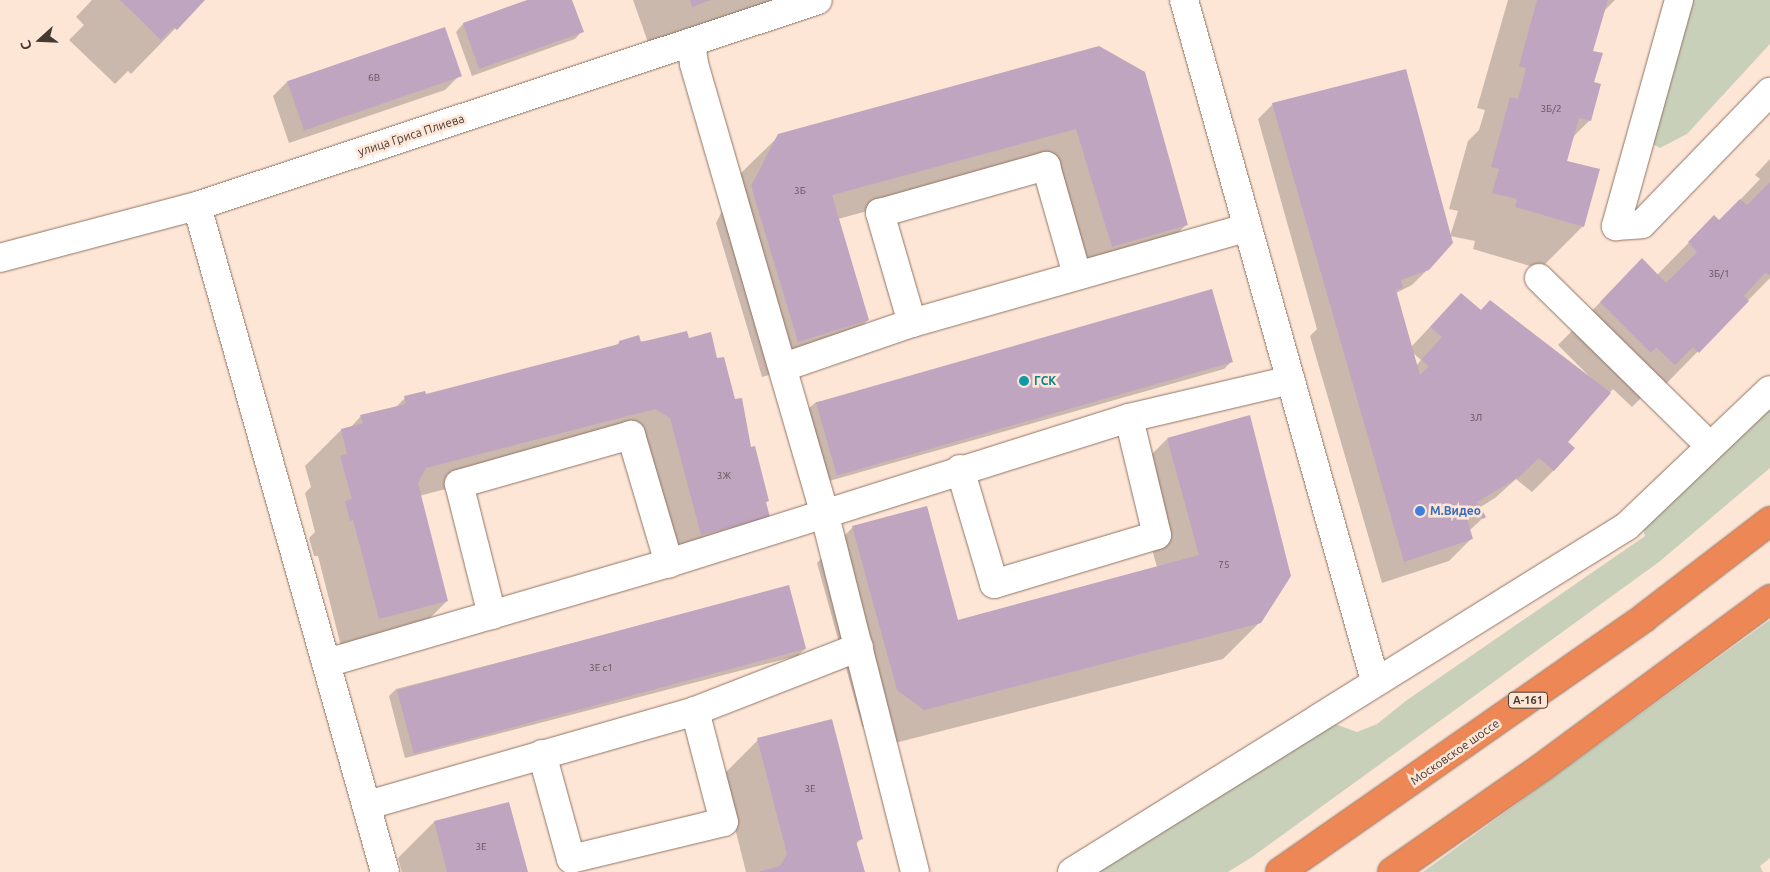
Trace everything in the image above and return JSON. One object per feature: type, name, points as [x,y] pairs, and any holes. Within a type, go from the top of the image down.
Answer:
[{"type":"highway","name":"Московское шоссе","points":[[1280,872],[1645,617],[1770,521]]},
{"type":"highway","points":[[1392,872],[1549,762],[1770,599]]},
{"type":"street","name":"улица Гриса Плиева","points":[[0,258],[197,206],[818,0]]},
{"type":"street","points":[[1184,0],[1375,681]]},
{"type":"street","points":[[1679,0],[1616,226],[1642,224],[1770,92]]},
{"type":"street","points":[[691,42],[694,64],[784,367],[824,512],[914,872]]},
{"type":"street","points":[[912,323],[880,213],[1046,166],[1078,275]]},
{"type":"street","points":[[197,206],[368,805],[385,872]]},
{"type":"street","points":[[784,367],[912,323],[1248,227]]},
{"type":"street","points":[[1538,278],[1710,445]]},
{"type":"street","points":[[327,663],[669,563],[960,469],[1129,418],[1291,380]]},
{"type":"street","points":[[1072,872],[1375,681],[1627,526],[1770,390]]},
{"type":"street","points":[[960,469],[994,584],[1157,535],[1129,418]]},
{"type":"street","points":[[492,615],[459,484],[631,435],[669,563]]},
{"type":"street","points":[[368,805],[695,711],[859,647]]},
{"type":"street","points":[[542,754],[571,859],[724,822],[695,711]]},
{"type":"green space","points":[[1688,0],[1770,0],[1770,44],[1687,134],[1660,148],[1653,144],[1654,129]]},
{"type":"green space","points":[[1770,396],[1770,468],[1659,562],[1252,857],[1228,872],[1096,872],[1327,721],[1357,732],[1377,724],[1407,700],[1645,536],[1640,519]]},
{"type":"green space","points":[[1770,620],[1770,858],[1760,866],[1763,872],[1423,872]]},
{"type":"building","points":[[120,0],[205,0],[177,30],[174,27],[161,40]]},
{"type":"building","points":[[527,0],[572,0],[584,32],[479,69],[463,23]]},
{"type":"building","points":[[690,0],[711,0],[692,7]]},
{"type":"building","points":[[1537,0],[1608,0],[1593,51],[1603,53],[1594,82],[1601,84],[1591,121],[1579,118],[1567,161],[1600,169],[1584,227],[1515,207],[1517,199],[1492,193],[1499,169],[1491,167],[1510,97],[1518,99],[1526,68],[1519,66]]},
{"type":"building","points":[[445,27],[462,76],[304,131],[287,81]]},
{"type":"building","points":[[1099,46],[1145,72],[1188,225],[1112,247],[1076,129],[832,195],[869,320],[798,342],[751,186],[778,134]]},
{"type":"building","points":[[1406,69],[1453,243],[1429,270],[1401,280],[1403,288],[1396,290],[1420,375],[1429,366],[1421,360],[1442,337],[1430,327],[1461,293],[1481,310],[1490,300],[1611,393],[1568,442],[1575,448],[1554,471],[1539,458],[1519,477],[1477,502],[1486,517],[1483,519],[1480,513],[1467,519],[1473,539],[1404,562],[1272,103]]},
{"type":"building","points":[[1770,182],[1770,276],[1766,272],[1744,296],[1749,301],[1699,353],[1693,347],[1675,365],[1656,347],[1651,353],[1600,302],[1642,258],[1666,283],[1697,252],[1688,242],[1714,215],[1719,220],[1740,199],[1747,205]]},
{"type":"building","name":"ГСК","points":[[1212,289],[1233,362],[837,476],[816,403]]},
{"type":"building","points":[[687,331],[689,338],[711,332],[717,358],[724,357],[735,399],[742,398],[751,447],[755,446],[769,501],[766,502],[770,517],[701,535],[670,418],[655,409],[426,468],[418,483],[448,601],[379,619],[353,520],[350,521],[345,501],[352,499],[340,456],[347,454],[341,429],[363,423],[360,415],[406,404],[404,396],[425,391],[426,394],[619,344],[619,341],[639,335],[641,342]]},
{"type":"building","points":[[1250,415],[1291,576],[1261,623],[924,710],[897,690],[852,526],[927,506],[958,620],[1199,555],[1167,438]]},
{"type":"building","points":[[789,585],[806,649],[414,754],[397,690]]},
{"type":"building","points":[[832,719],[863,839],[856,841],[865,872],[758,872],[780,866],[787,854],[757,738]]},
{"type":"building","points":[[509,802],[528,872],[447,872],[434,821]]},
{"type":"place","name":"ГСК","points":[[1024,381]]},
{"type":"place","name":"М.Видео","points":[[1420,511]]}]
